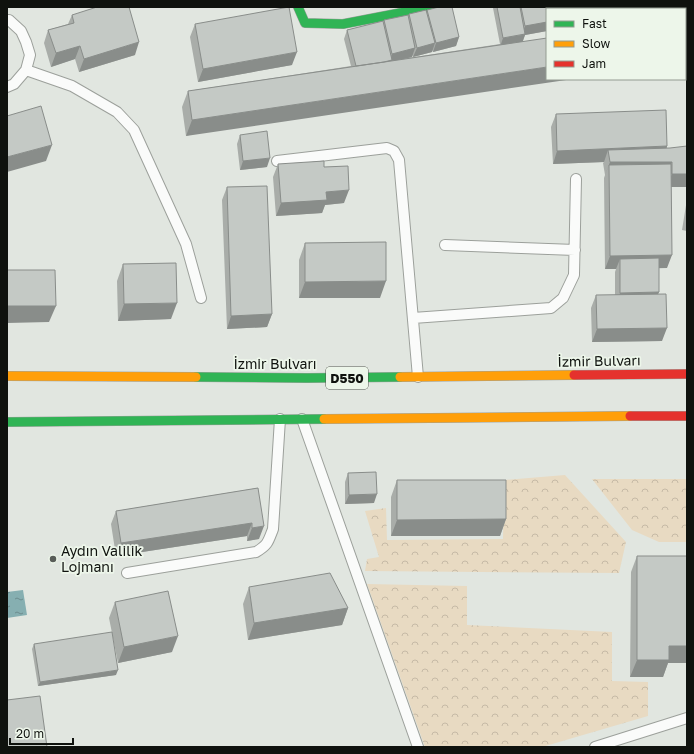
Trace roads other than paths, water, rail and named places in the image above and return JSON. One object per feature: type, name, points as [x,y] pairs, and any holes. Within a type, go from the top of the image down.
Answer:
[{"type":"main road","points":[[298,7],[305,23],[343,24],[431,7]]},
{"type":"main road","name":"İzmir Bulvarı","points":[[7,376],[307,378],[687,374]]},
{"type":"main road","points":[[7,422],[687,416]]},
{"type":"lane","points":[[7,20],[9,20],[21,31],[30,55],[26,70],[14,84],[7,87]]},
{"type":"lane","points":[[26,70],[72,86],[117,112],[134,130],[186,244],[201,298]]},
{"type":"lane","points":[[277,161],[387,148],[394,151],[400,160],[418,377]]},
{"type":"lane","points":[[413,318],[551,308],[563,298],[574,276],[576,179]]},
{"type":"lane","points":[[445,245],[575,250]]},
{"type":"lane","points":[[127,574],[256,552],[267,544],[273,529],[280,419]]},
{"type":"lane","points":[[302,419],[418,747]]},
{"type":"lane","points":[[594,747],[687,718]]},
{"type":"water","points":[[23,590],[27,615],[7,618],[7,592]]},
{"type":"place","name":"Aydın Valilik Lojmanı","points":[[53,559]]}]
